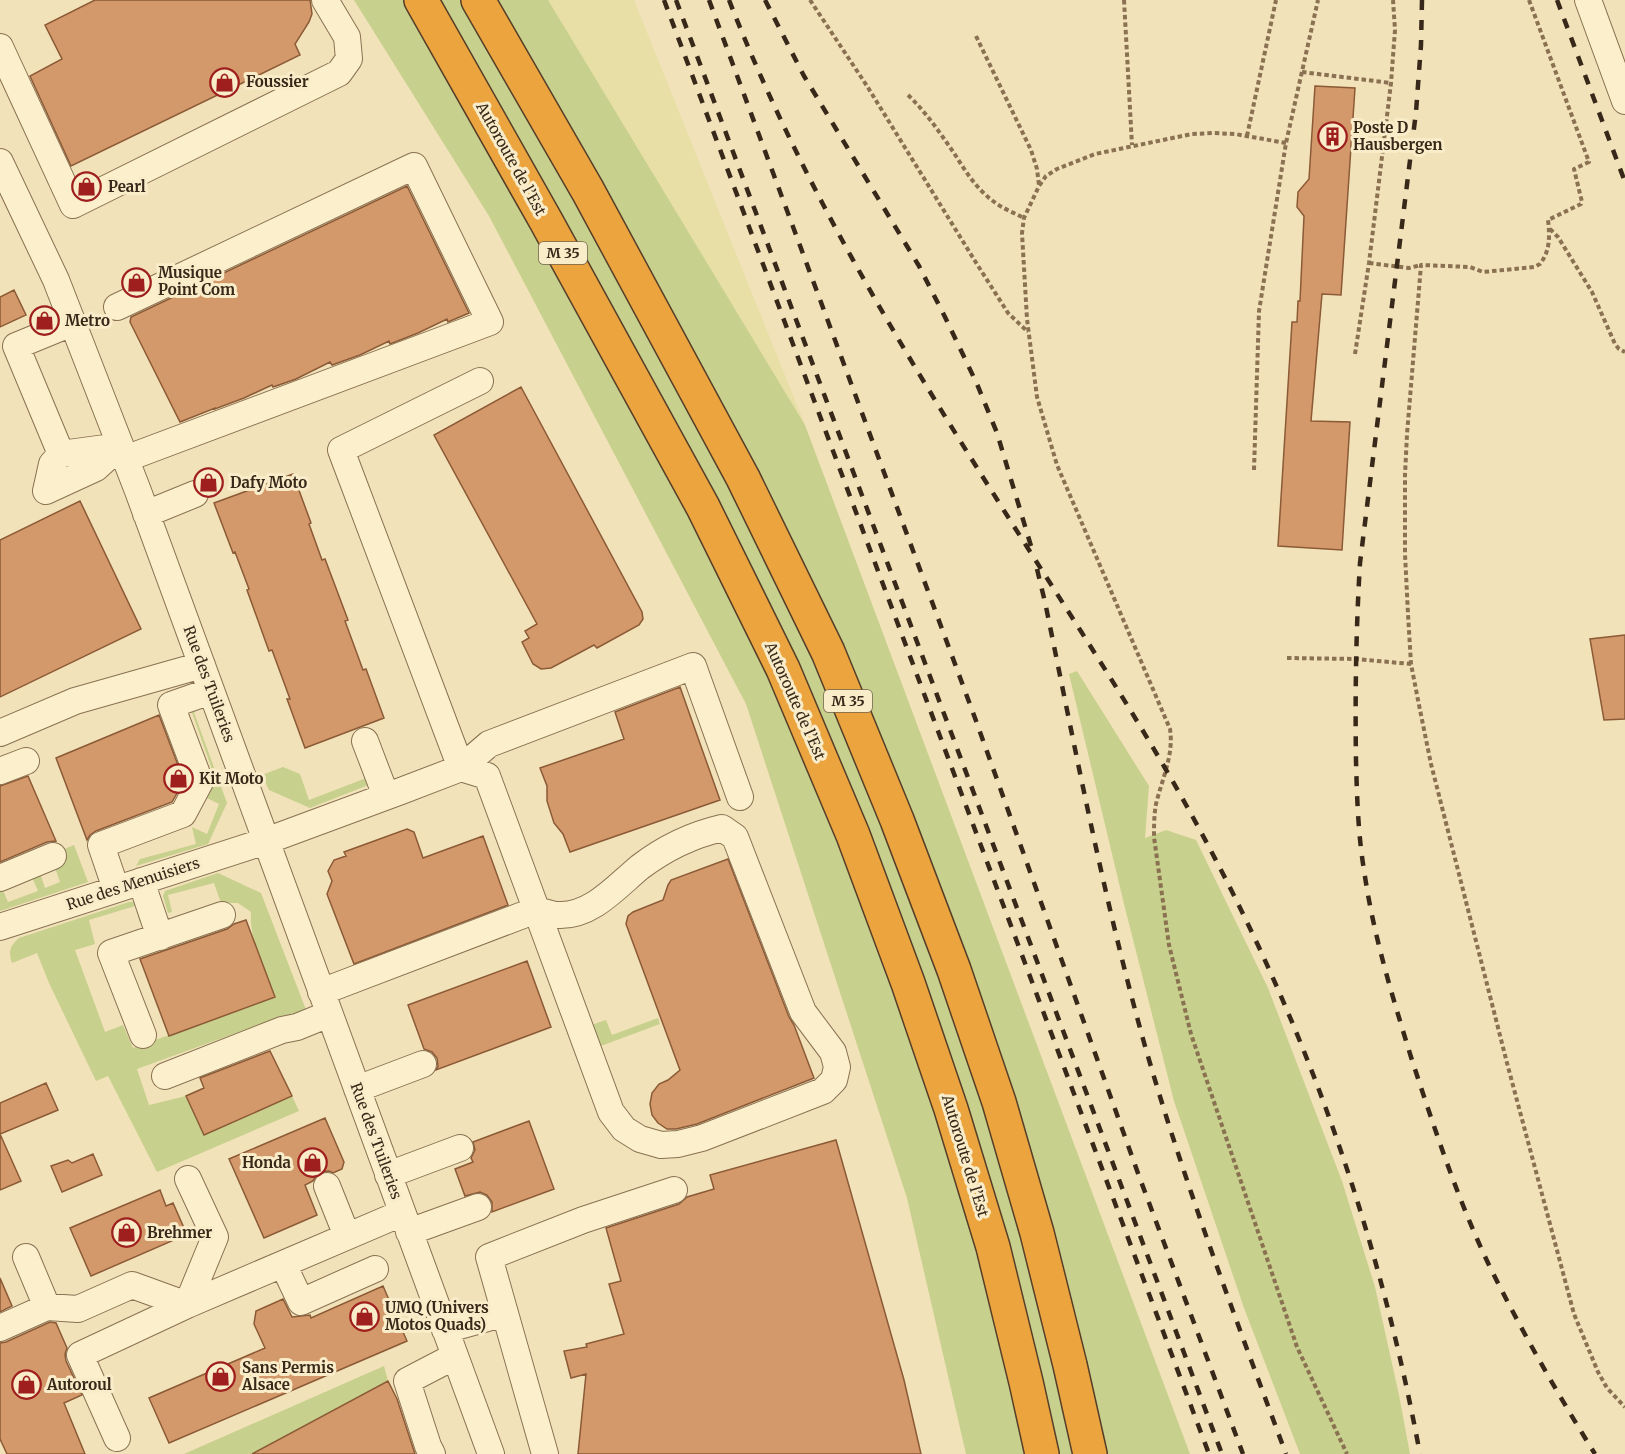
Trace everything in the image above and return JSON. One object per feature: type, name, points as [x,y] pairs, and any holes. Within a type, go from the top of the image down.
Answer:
[{"type":"highway","name":"Autoroute de l’Est","points":[[421,0],[703,507],[783,669],[853,835],[908,983],[951,1109],[993,1247],[1042,1454]]},
{"type":"highway","name":"M 35","points":[[478,0],[588,191],[743,478],[828,652],[897,820],[954,970],[999,1102],[1040,1244],[1090,1454]]},
{"type":"street","points":[[0,47],[73,205],[339,73],[349,59],[347,37],[325,0]]},
{"type":"street","points":[[1591,1],[1625,101]]},
{"type":"street","name":"Rue des Tuileries","points":[[0,162],[56,280],[123,452],[491,1454]]},
{"type":"street","points":[[117,307],[414,166],[490,322],[123,452],[96,468],[46,491],[52,464],[61,454],[123,452]]},
{"type":"street","points":[[61,454],[16,346],[72,322]]},
{"type":"street","points":[[461,768],[341,450],[480,381]]},
{"type":"street","points":[[146,514],[195,494]]},
{"type":"street","points":[[0,733],[75,701],[202,665]]},
{"type":"street","points":[[461,768],[489,744],[693,666],[740,798]]},
{"type":"street","points":[[116,889],[100,845],[183,814],[201,782],[171,705],[212,692]]},
{"type":"street","points":[[365,741],[386,796]]},
{"type":"street","points":[[0,771],[26,761]]},
{"type":"street","points":[[165,1076],[282,1030],[297,1027],[325,1003],[530,913],[559,915],[578,912],[605,898],[640,867],[676,843],[704,832],[723,828],[735,837],[803,1012],[833,1052],[837,1066],[834,1080],[823,1091],[702,1138],[661,1145],[640,1139],[624,1129],[611,1112],[530,913],[487,776],[461,768]]},
{"type":"street","name":"Rue des Menuisiers","points":[[0,927],[266,841],[461,768]]},
{"type":"street","points":[[0,878],[53,856]]},
{"type":"street","points":[[141,881],[160,937]]},
{"type":"street","points":[[143,1035],[111,954],[222,915]]},
{"type":"street","points":[[357,1089],[423,1064]]},
{"type":"street","points":[[388,1175],[460,1148]]},
{"type":"street","points":[[0,1328],[47,1307],[78,1309],[132,1285],[187,1305],[215,1237],[188,1179]]},
{"type":"street","points":[[327,1186],[346,1236]]},
{"type":"street","points":[[545,1454],[489,1257],[583,1220],[674,1190]]},
{"type":"street","points":[[406,1222],[478,1207]]},
{"type":"street","name":"Rue des Tuileries","points":[[117,1438],[80,1355],[187,1305],[346,1236],[406,1222]]},
{"type":"street","points":[[26,1257],[47,1307]]},
{"type":"street","points":[[283,1263],[301,1302],[375,1269]]},
{"type":"street","points":[[445,1330],[505,1313]]},
{"type":"street","points":[[432,1454],[407,1381],[455,1356]]},
{"type":"path","points":[[810,0],[867,86],[1008,313],[1029,332]]},
{"type":"path","points":[[1124,0],[1132,145]]},
{"type":"path","points":[[1247,136],[1276,0]]},
{"type":"path","points":[[1254,470],[1259,311],[1286,143],[1318,0]]},
{"type":"path","points":[[1355,354],[1369,263],[1391,83],[1395,30],[1393,0]]},
{"type":"path","points":[[1369,263],[1408,268],[1421,265],[1470,267],[1483,272],[1534,267],[1544,259],[1548,248],[1548,220],[1581,204],[1574,169],[1589,162],[1528,0]]},
{"type":"path","points":[[976,36],[1031,150],[1039,186]]},
{"type":"path","points":[[1302,72],[1391,83]]},
{"type":"path","points":[[908,95],[920,106],[941,134],[973,182],[989,198],[1024,218]]},
{"type":"path","points":[[1286,143],[1247,136],[1192,134],[1095,154],[1046,176],[1024,218],[1022,233],[1029,332],[1038,397],[1057,465],[1170,729],[1170,750],[1156,805],[1154,837],[1169,945],[1191,1034],[1297,1347],[1347,1454]]},
{"type":"path","points":[[1549,228],[1558,237],[1599,304],[1615,344],[1625,352]]},
{"type":"path","points":[[1421,265],[1405,475],[1406,564],[1412,664],[1431,764],[1574,1314],[1598,1372],[1607,1388],[1625,1407]]},
{"type":"path","points":[[1287,658],[1336,658],[1412,664]]},
{"type":"shaded area","points":[[547,0],[634,0],[805,425]]},
{"type":"green space","points":[[354,0],[548,0],[805,425],[1190,1454],[966,1454],[907,1198],[746,704],[489,216]]},
{"type":"green space","points":[[1077,671],[1149,786],[1145,838],[1166,830],[1196,840],[1268,988],[1342,1181],[1375,1287],[1410,1454],[1300,1454],[1244,1308],[1174,1101],[1069,674]]},
{"type":"green space","points":[[190,707],[192,707],[227,803],[208,844],[136,866],[140,859],[196,844],[192,827],[207,834],[219,804],[205,797],[214,775]]},
{"type":"green space","points":[[283,767],[300,774],[309,800],[369,777],[371,784],[310,808],[269,790],[262,775]]},
{"type":"green space","points":[[74,845],[88,882],[0,911],[0,888],[8,902],[38,891],[32,877],[40,873],[45,888],[60,882],[53,862],[67,857],[64,849]]},
{"type":"green space","points":[[218,873],[261,893],[308,1015],[297,1018],[286,1015],[137,1069],[149,1105],[186,1096],[204,1135],[292,1096],[299,1111],[157,1172],[108,1076],[96,1081],[37,953],[12,963],[11,949],[19,938],[129,902],[139,905],[144,922],[140,923],[135,906],[89,920],[95,944],[75,950],[105,1032],[123,1025],[133,1048],[275,997],[252,934],[251,912],[238,903],[221,903],[214,883],[168,895],[172,912],[168,913],[163,896],[165,891]]},
{"type":"green space","points":[[658,1018],[660,1024],[598,1047],[592,1028],[594,1024],[606,1020],[612,1035]]},
{"type":"green space","points":[[384,1366],[388,1381],[252,1454],[184,1454]]},
{"type":"building","points":[[95,0],[310,0],[312,14],[295,44],[300,55],[71,166],[30,76],[62,59],[45,25]]},
{"type":"building","points":[[1315,86],[1355,88],[1341,295],[1322,294],[1311,421],[1350,422],[1342,550],[1278,546],[1292,322],[1297,322],[1298,301],[1300,301],[1304,216],[1297,207],[1298,192],[1309,179]]},
{"type":"building","points":[[407,186],[469,313],[448,322],[447,319],[390,344],[389,341],[332,365],[330,362],[296,379],[273,387],[272,385],[180,422],[130,322],[131,317]]},
{"type":"building","points":[[14,290],[26,315],[0,327],[0,297]]},
{"type":"building","points":[[521,387],[642,612],[643,619],[639,625],[597,648],[594,645],[551,668],[541,669],[533,664],[522,642],[529,638],[525,631],[537,624],[434,435]]},
{"type":"building","points":[[293,474],[322,560],[325,559],[348,620],[345,621],[363,670],[366,669],[384,718],[305,748],[272,650],[269,651],[247,590],[249,589],[214,503]]},
{"type":"building","points":[[80,501],[141,629],[0,697],[0,540]]},
{"type":"building","points":[[1625,635],[1625,719],[1604,720],[1590,639]]},
{"type":"building","points":[[680,687],[720,800],[570,852],[563,834],[554,823],[547,801],[547,786],[540,768],[624,739],[615,712]]},
{"type":"building","points":[[159,715],[184,781],[172,802],[96,831],[87,840],[56,758]]},
{"type":"building","points":[[28,776],[56,841],[47,842],[0,862],[0,786]]},
{"type":"building","points":[[407,829],[414,832],[423,858],[483,836],[508,905],[354,964],[327,894],[332,881],[328,871],[334,860],[346,856],[344,852]]},
{"type":"building","points":[[728,859],[814,1078],[697,1124],[667,1129],[652,1115],[650,1104],[652,1093],[659,1084],[680,1070],[626,924],[628,916],[633,912],[663,900],[671,880]]},
{"type":"building","points":[[246,920],[275,997],[169,1036],[140,959],[227,929]]},
{"type":"building","points":[[527,961],[551,1027],[436,1070],[437,1058],[432,1052],[424,1049],[408,1005]]},
{"type":"building","points":[[270,1051],[292,1096],[204,1135],[186,1096],[204,1088],[200,1078]]},
{"type":"building","points":[[46,1083],[58,1110],[0,1134],[0,1103]]},
{"type":"building","points":[[325,1118],[344,1162],[342,1169],[333,1173],[321,1172],[313,1181],[305,1185],[317,1215],[264,1238],[229,1159]]},
{"type":"building","points":[[529,1121],[554,1189],[492,1212],[492,1202],[487,1195],[480,1192],[465,1196],[455,1169],[473,1162],[471,1158],[475,1150],[473,1142]]},
{"type":"building","points":[[0,1134],[21,1181],[0,1190]]},
{"type":"building","points":[[836,1140],[904,1380],[921,1454],[578,1454],[586,1374],[571,1378],[564,1351],[587,1347],[586,1344],[624,1334],[609,1284],[621,1281],[606,1228],[679,1204],[687,1197],[714,1189],[710,1175]]},
{"type":"building","points":[[93,1154],[102,1175],[62,1192],[51,1166],[68,1160],[72,1163]]},
{"type":"building","points":[[160,1190],[166,1206],[173,1203],[184,1228],[178,1231],[181,1237],[91,1276],[70,1228]]},
{"type":"building","points":[[0,1278],[12,1306],[0,1312]]},
{"type":"building","points":[[383,1286],[407,1341],[169,1443],[149,1398],[265,1348],[254,1324],[256,1311],[283,1299],[292,1317],[310,1315],[311,1318]]},
{"type":"building","points":[[50,1322],[56,1323],[67,1348],[66,1361],[82,1395],[64,1403],[85,1454],[7,1454],[0,1439],[0,1343]]},
{"type":"building","points":[[388,1381],[397,1399],[415,1454],[252,1454]]},
{"type":"railway","points":[[664,0],[1209,1454]]},
{"type":"railway","points":[[676,0],[1222,1454]]},
{"type":"railway","points":[[709,0],[975,718],[1139,1176],[1243,1454]]},
{"type":"railway","points":[[729,0],[786,131],[852,257],[923,380],[1160,760],[1186,804],[1247,921],[1311,1068],[1363,1219],[1404,1374],[1420,1454]]},
{"type":"railway","points":[[765,0],[804,76],[919,266],[945,317],[997,433],[1031,546]]},
{"type":"railway","points":[[1422,0],[1416,112],[1360,563],[1356,736],[1357,802],[1362,856],[1372,918],[1390,987],[1411,1057],[1456,1188],[1477,1240],[1514,1313],[1553,1385],[1595,1454]]},
{"type":"railway","points":[[1557,0],[1625,182]]},
{"type":"railway","points":[[1037,569],[1102,876],[1143,1039],[1192,1196],[1286,1454]]},
{"type":"place","name":"Foussier","points":[[225,82]]},
{"type":"place","name":"Poste D Hausbergen","points":[[1332,137]]},
{"type":"place","name":"Pearl","points":[[87,187]]},
{"type":"place","name":"Musique Point Com","points":[[137,282]]},
{"type":"place","name":"Metro","points":[[44,321]]},
{"type":"place","name":"Dafy Moto","points":[[209,483]]},
{"type":"place","name":"Kit Moto","points":[[178,779]]},
{"type":"place","name":"Honda","points":[[312,1163]]},
{"type":"place","name":"Brehmer","points":[[126,1233]]},
{"type":"place","name":"UMQ (Univers Motos Quads)","points":[[364,1317]]},
{"type":"place","name":"Sans Permis Alsace","points":[[221,1377]]},
{"type":"place","name":"Autoroul","points":[[26,1385]]}]
